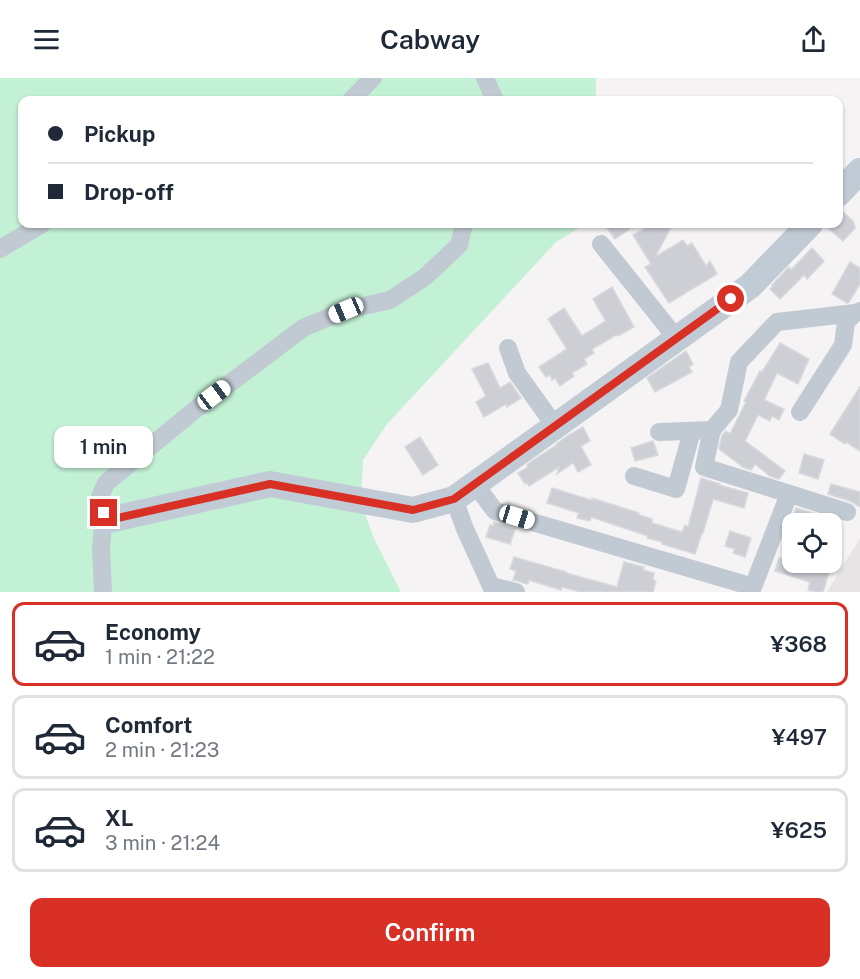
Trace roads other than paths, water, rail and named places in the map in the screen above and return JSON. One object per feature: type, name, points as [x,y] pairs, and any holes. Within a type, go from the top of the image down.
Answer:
[{"type":"street","points":[[355,96],[373,78]]},
{"type":"street","points":[[486,78],[493,96]]},
{"type":"street","points":[[843,189],[860,171]]},
{"type":"street","points":[[0,249],[35,228]]},
{"type":"street","points":[[103,592],[101,548],[104,513],[100,497],[106,483],[196,409],[303,328],[346,310],[390,300],[425,277],[459,245],[464,228]]},
{"type":"street","points":[[104,521],[270,484],[413,510],[454,499],[750,286],[806,228]]},
{"type":"street","points":[[601,244],[677,339]]},
{"type":"street","points":[[800,412],[843,345],[846,322],[858,312]]},
{"type":"street","points":[[847,512],[704,467],[712,430],[729,410],[740,362],[777,322],[858,312]]},
{"type":"street","points":[[508,348],[518,373],[555,426]]},
{"type":"street","points":[[659,432],[712,430]]},
{"type":"street","points":[[634,476],[676,489],[692,431]]},
{"type":"street","points":[[475,484],[495,511],[754,589],[789,494]]},
{"type":"street","points":[[454,499],[490,589],[516,592]]}]
